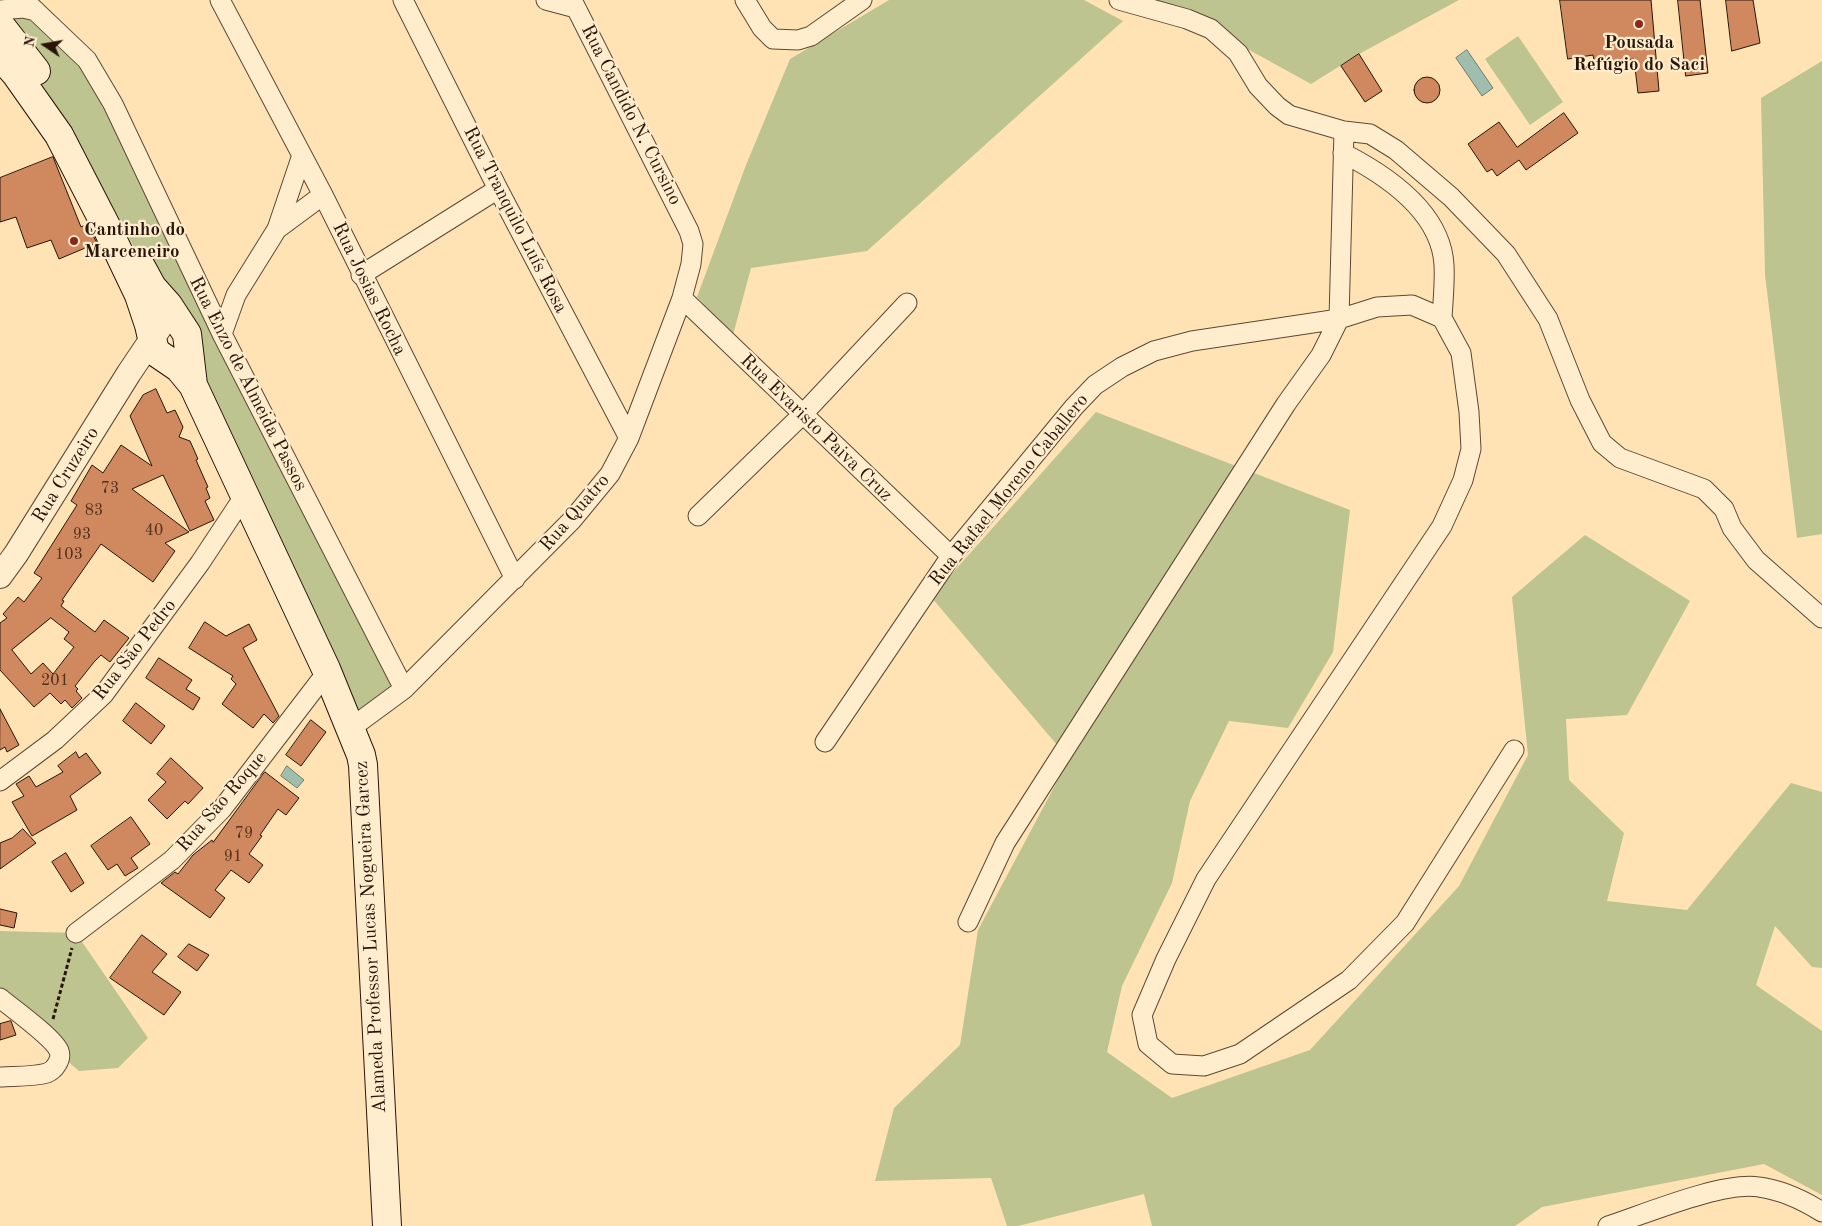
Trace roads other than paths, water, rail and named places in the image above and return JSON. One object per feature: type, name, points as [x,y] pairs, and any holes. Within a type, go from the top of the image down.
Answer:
[{"type":"main road","name":"Alameda Professor Lucas Nogueira Garcez","points":[[0,26],[34,68],[69,127],[152,287],[168,305],[193,385],[327,672],[351,728],[363,765],[387,1226]]},
{"type":"main road","points":[[0,56],[16,74],[59,135],[139,294],[157,353],[179,344]]},
{"type":"street","name":"Rua Josias Rocha","points":[[220,0],[301,158],[323,195],[361,276],[515,579]]},
{"type":"street","points":[[546,0],[574,4]]},
{"type":"street","points":[[745,0],[762,28],[773,39],[798,40],[811,36],[862,0]]},
{"type":"street","points":[[1119,0],[1187,19],[1211,29],[1238,53],[1258,86],[1277,106],[1289,115],[1344,131],[1370,134],[1396,150],[1451,197],[1506,254],[1548,319],[1580,400],[1602,443],[1620,458],[1704,489],[1724,509],[1732,528],[1756,560],[1822,618]]},
{"type":"street","name":"Rua Candido N. Cursino","points":[[574,4],[689,231]]},
{"type":"street","name":"Rua Enzo de Almeida Passos","points":[[0,10],[23,8],[30,5],[87,60],[113,104],[222,334],[404,689]]},
{"type":"street","name":"Rua Tranquilo Luís Rosa","points":[[410,5],[498,189],[629,438]]},
{"type":"street","points":[[968,922],[1005,843],[1286,404],[1321,355],[1340,319],[1344,131]]},
{"type":"street","points":[[1343,154],[1372,168],[1414,201],[1435,233],[1444,263],[1442,318],[1461,353],[1469,412],[1471,449],[1463,480],[1442,526],[1206,879],[1166,959],[1142,1015],[1148,1044],[1172,1064],[1204,1066],[1240,1054],[1349,980],[1405,923],[1514,750]]},
{"type":"street","points":[[222,334],[236,295],[277,229],[301,158]]},
{"type":"street","points":[[361,276],[498,189]]},
{"type":"street","points":[[277,229],[323,195]]},
{"type":"street","name":"Rua Quatro","points":[[351,728],[404,689],[572,520],[610,474],[629,438],[682,298],[690,264],[692,244],[689,231]]},
{"type":"street","points":[[203,295],[217,300],[236,295]]},
{"type":"street","name":"Rua Evaristo Paiva Cruz","points":[[682,298],[951,556]]},
{"type":"street","points":[[698,516],[802,415],[907,303]]},
{"type":"street","name":"Rua Rafael Moreno Caballero","points":[[825,742],[951,556],[1074,407],[1095,385],[1122,367],[1154,351],[1192,341],[1340,319],[1377,307],[1412,306],[1442,318]]},
{"type":"street","name":"Rua Cruzeiro","points":[[0,576],[16,554],[152,336]]},
{"type":"street","points":[[129,373],[152,362],[179,344]]},
{"type":"street","name":"Rua São Pedro","points":[[0,781],[55,740],[104,694],[200,563],[245,496]]},
{"type":"street","name":"Rua São Roque","points":[[76,933],[172,860],[222,809],[327,672]]},
{"type":"street","points":[[0,998],[48,1038],[59,1050],[59,1058],[54,1068],[46,1073],[0,1077]]},
{"type":"street","points":[[1608,1226],[1727,1188],[1758,1186],[1782,1193],[1822,1212]]},
{"type":"place","name":"Pousada Refúgio do Saci","points":[[1639,24]]},
{"type":"place","name":"Cantinho do Marceneiro","points":[[74,241]]}]
